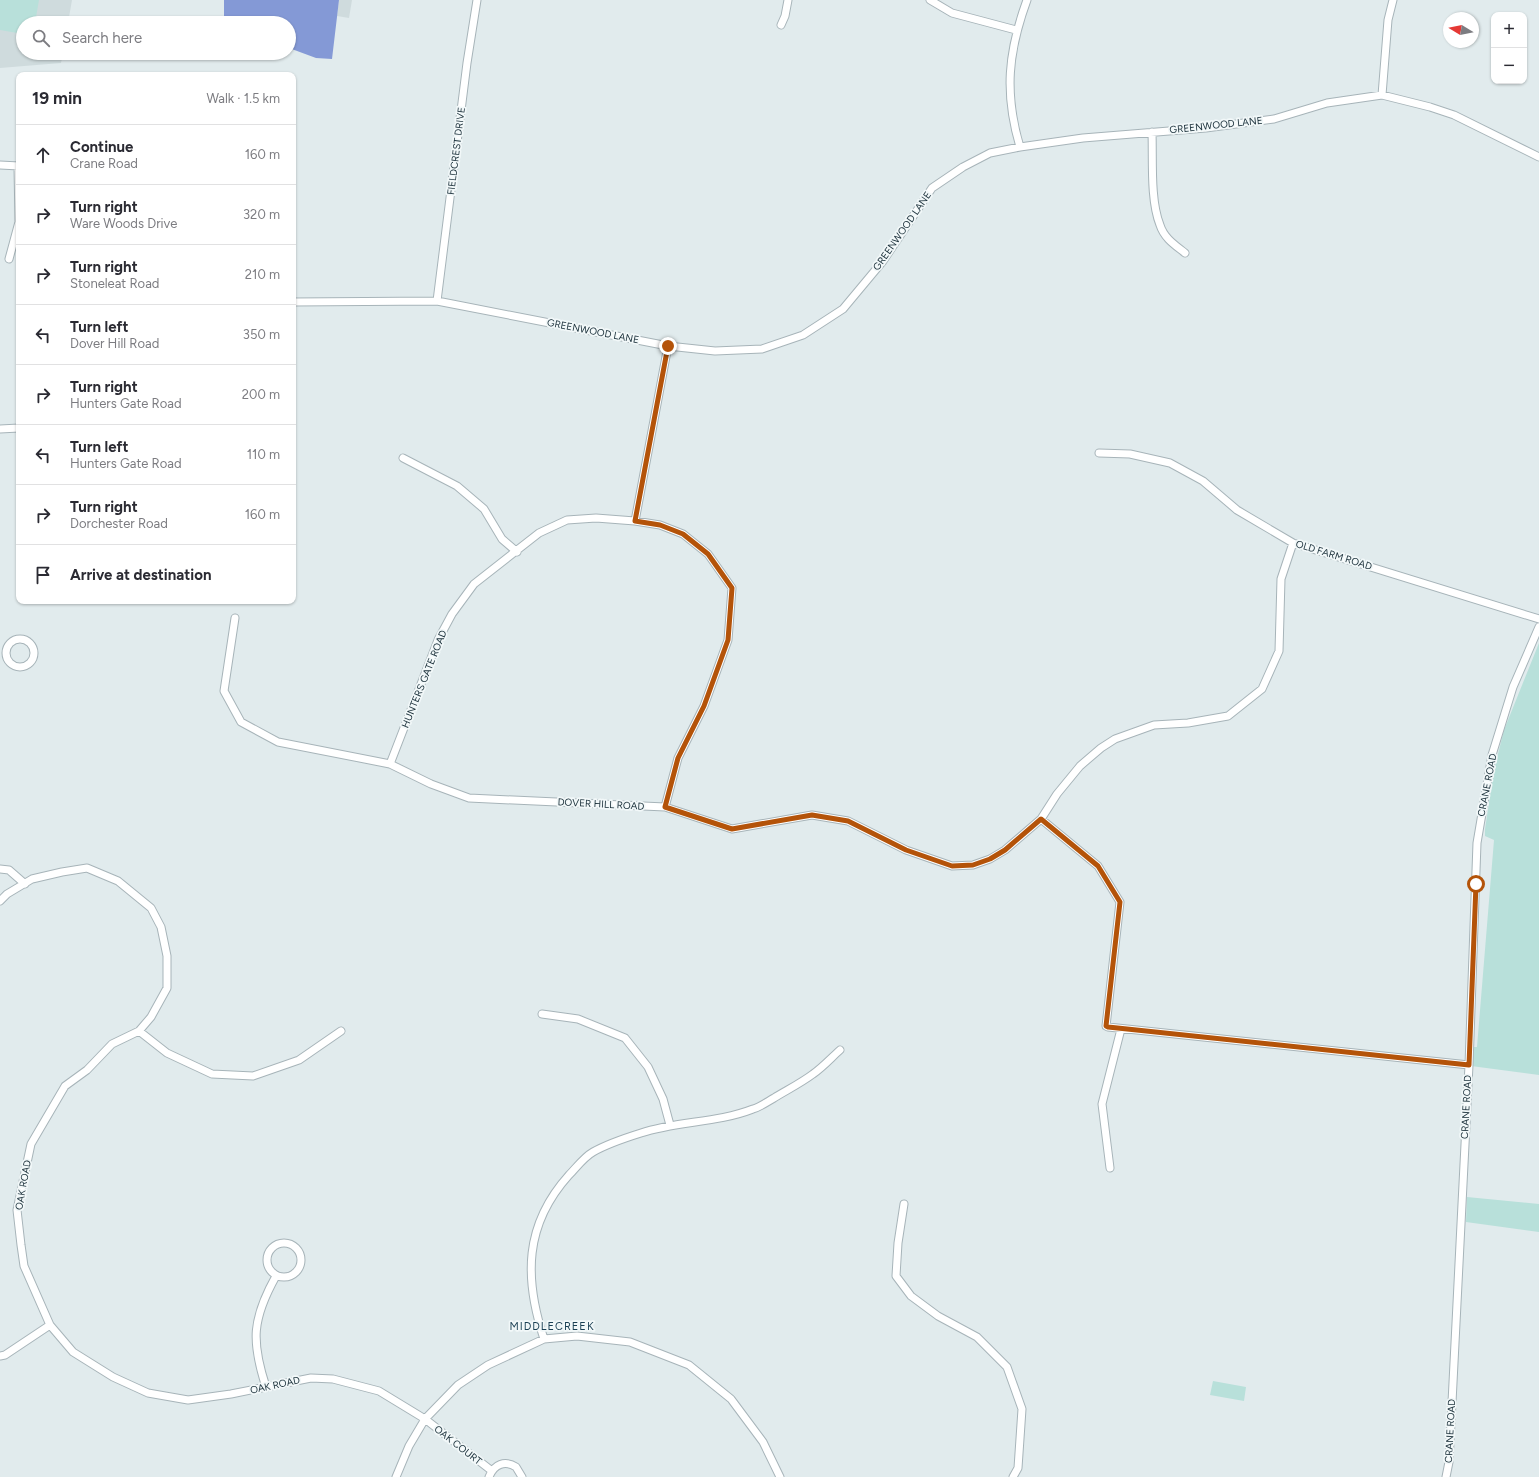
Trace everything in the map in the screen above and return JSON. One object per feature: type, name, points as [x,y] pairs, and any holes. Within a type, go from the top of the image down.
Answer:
[{"type":"street","name":"FIELDCREST DRIVE","points":[[437,301],[467,63],[477,0]]},
{"type":"street","points":[[781,25],[785,16],[788,0]]},
{"type":"street","points":[[930,0],[952,13],[1016,30]]},
{"type":"street","points":[[1020,147],[1012,120],[1010,81],[1016,30],[1027,0]]},
{"type":"street","points":[[1382,95],[1388,20],[1393,0]]},
{"type":"street","name":"GREENWOOD LANE","points":[[296,302],[437,301],[668,346],[716,351],[762,349],[803,335],[843,309],[883,261],[932,188],[963,167],[990,153],[1083,138],[1206,128],[1274,118],[1327,103],[1382,95],[1430,107],[1454,115],[1538,156]]},
{"type":"street","points":[[1152,132],[1155,202],[1160,226],[1170,242],[1185,253]]},
{"type":"street","points":[[0,165],[16,166]]},
{"type":"street","points":[[9,259],[16,233]]},
{"type":"street","points":[[635,521],[668,346]]},
{"type":"street","points":[[0,429],[16,428]]},
{"type":"street","name":"OLD FARM ROAD","points":[[1099,453],[1130,454],[1170,463],[1203,481],[1237,510],[1293,543],[1539,619]]},
{"type":"street","points":[[402,458],[457,486],[484,509],[502,539],[517,552]]},
{"type":"street","name":"HUNTERS GATE ROAD","points":[[390,764],[438,640],[452,614],[474,584],[517,552],[539,533],[567,520],[596,518],[635,521],[660,525],[683,534],[708,554],[732,588],[728,640],[704,706],[678,758],[665,807]]},
{"type":"street","name":"DOVER HILL ROAD","points":[[235,618],[224,691],[241,722],[278,742],[390,764],[431,784],[469,798],[665,807],[732,829],[812,815],[848,821],[906,850],[952,866],[973,865],[990,859],[1005,850],[1041,819],[1057,794],[1080,766],[1110,742],[1135,730],[1154,725],[1188,723],[1228,716],[1262,689],[1279,651],[1281,579],[1293,543]]},
{"type":"street","name":"CRANE ROAD","points":[[1446,1477],[1449,1462],[1469,1065],[1477,843],[1484,793],[1492,755],[1513,687],[1539,627]]},
{"type":"street","points":[[16,640],[26,640],[34,648],[33,660],[25,667],[14,666],[3,655],[6,648],[16,640]]},
{"type":"street","points":[[1041,819],[1098,866],[1120,902],[1106,1026],[1121,1029],[1469,1065]]},
{"type":"street","name":"OAK ROAD","points":[[0,901],[7,894],[32,880],[62,872],[87,868],[118,882],[151,908],[161,926],[167,956],[167,988],[151,1017],[139,1031],[112,1044],[87,1070],[65,1086],[31,1144],[17,1210],[20,1245],[24,1266],[50,1325],[73,1352],[114,1377],[148,1393],[188,1400],[311,1378],[339,1380],[379,1391],[425,1419]]},
{"type":"street","points":[[0,869],[9,870],[25,884]]},
{"type":"street","points":[[542,1014],[578,1019],[625,1038],[648,1067],[663,1099],[670,1125]]},
{"type":"street","points":[[1110,1168],[1102,1104],[1121,1029]]},
{"type":"street","points":[[139,1031],[167,1053],[212,1074],[253,1076],[299,1060],[341,1031]]},
{"type":"street","points":[[544,1339],[537,1317],[530,1260],[534,1240],[546,1207],[558,1188],[592,1152],[641,1133],[670,1125],[725,1119],[754,1109],[813,1074],[840,1050]]},
{"type":"street","points":[[904,1204],[898,1243],[896,1276],[911,1296],[938,1316],[977,1338],[1007,1367],[1022,1409],[1018,1468],[1013,1477]]},
{"type":"street","points":[[287,1243],[292,1245],[300,1254],[300,1266],[293,1275],[288,1277],[276,1276],[267,1265],[268,1254],[275,1245],[287,1243]]},
{"type":"street","points":[[266,1387],[257,1362],[255,1346],[256,1328],[267,1292],[276,1276]]},
{"type":"street","points":[[0,1356],[5,1355],[50,1325]]},
{"type":"street","points":[[396,1477],[409,1446],[425,1419],[443,1399],[473,1374],[488,1365],[544,1339],[577,1336],[618,1340],[642,1346],[689,1365],[732,1399],[763,1442],[780,1477]]},
{"type":"street","name":"OAK COURT","points":[[425,1419],[490,1474],[500,1464],[511,1464],[520,1471],[522,1477]]},
{"type":"shaded area","points":[[0,0],[72,0],[69,16],[16,16],[16,60],[62,60],[61,63],[0,68]]},
{"type":"shaded area","points":[[339,0],[352,0],[349,18],[337,16]]},
{"type":"green space","points":[[0,0],[39,0],[36,16],[16,16],[16,33],[0,30]]},
{"type":"green space","points":[[1539,643],[1539,1075],[1471,1066],[1472,1047],[1477,1047],[1494,840],[1485,836],[1485,829],[1494,770],[1504,730]]},
{"type":"green space","points":[[1467,1197],[1539,1204],[1539,1232],[1466,1222]]},
{"type":"green space","points":[[1213,1381],[1246,1387],[1244,1401],[1210,1395]]},
{"type":"water","points":[[224,0],[339,0],[332,59],[316,58],[296,51],[296,16],[224,16]]},
{"type":"district","name":"MIDDLECREEK","points":[[552,1326]]},
{"type":"route","points":[[668,346],[635,521],[660,525],[683,534],[708,554],[732,588],[728,640],[704,706],[678,758],[665,807],[732,829],[812,815],[848,821],[906,850],[952,866],[973,865],[990,859],[1005,850],[1041,819],[1098,866],[1120,902],[1106,1026],[1469,1065],[1476,884]]}]
